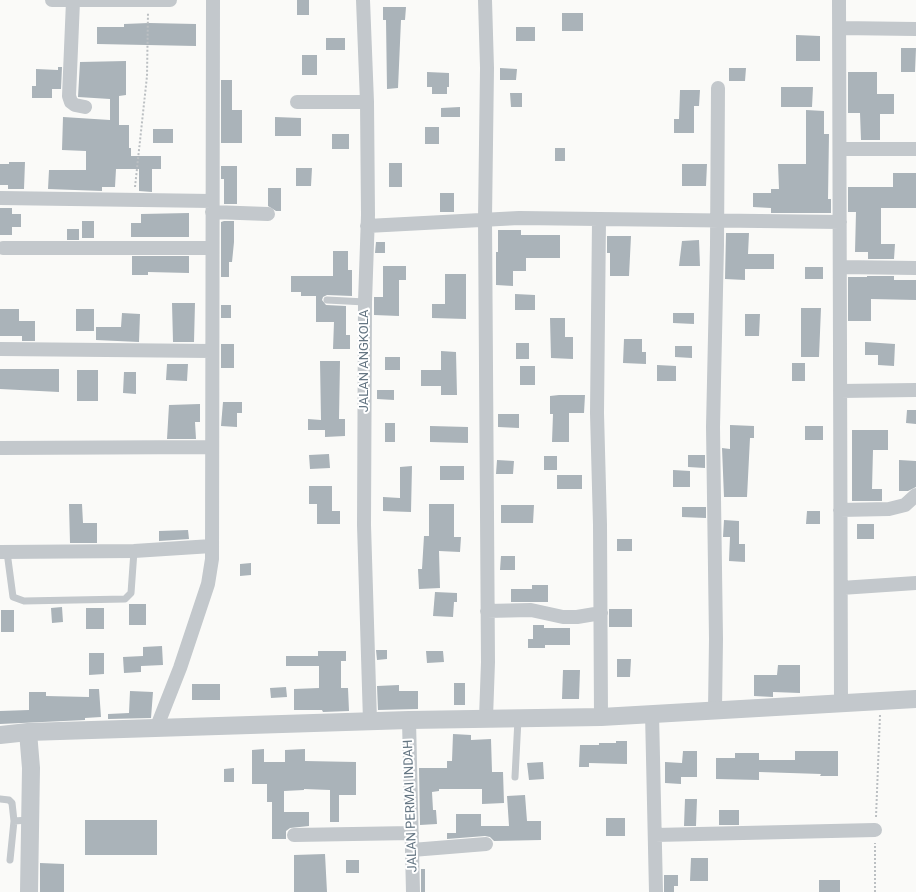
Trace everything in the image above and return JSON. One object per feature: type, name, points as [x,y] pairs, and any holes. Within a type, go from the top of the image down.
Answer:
[{"type":"street","points":[[52,0],[170,0]]},
{"type":"street","points":[[156,729],[180,668],[211,572],[213,0]]},
{"type":"street","name":"JALAN ANGKOLA","points":[[363,0],[367,102],[364,525],[370,721]]},
{"type":"street","points":[[485,0],[487,68],[485,219],[487,611],[486,718]]},
{"type":"street","points":[[839,0],[841,702]]},
{"type":"street","points":[[73,1],[69,96],[71,102],[75,105],[86,108]]},
{"type":"street","points":[[839,28],[916,29]]},
{"type":"street","points":[[715,710],[716,639],[713,428],[718,88]]},
{"type":"street","points":[[297,102],[367,102]]},
{"type":"street","points":[[840,149],[916,149]]},
{"type":"street","points":[[0,198],[134,199],[212,206],[268,214]]},
{"type":"street","points":[[367,226],[485,219],[840,222]]},
{"type":"street","points":[[599,220],[597,414],[601,613],[601,717]]},
{"type":"street","points":[[3,248],[211,248]]},
{"type":"street","points":[[840,267],[916,268]]},
{"type":"street","points":[[0,349],[212,351]]},
{"type":"street","points":[[840,391],[916,390]]},
{"type":"street","points":[[0,448],[212,448]]},
{"type":"street","points":[[840,510],[889,509],[905,505],[916,495]]},
{"type":"street","points":[[4,552],[134,551],[212,546]]},
{"type":"street","points":[[841,588],[916,583]]},
{"type":"street","points":[[487,611],[531,610],[563,617],[577,617],[601,613]]},
{"type":"street","points":[[0,735],[28,732],[370,721],[601,717],[916,698]]},
{"type":"street","points":[[652,713],[656,892]]},
{"type":"street","name":"JALAN PERMAI INDAH","points":[[409,720],[413,892]]},
{"type":"street","points":[[28,732],[31,768],[29,892]]},
{"type":"street","points":[[655,835],[875,830]]},
{"type":"street","points":[[294,835],[412,833]]},
{"type":"street","points":[[412,850],[486,844]]},
{"type":"lane","points":[[327,300],[365,302]]},
{"type":"lane","points":[[4,552],[13,597],[24,601],[125,599],[131,593],[134,551]]},
{"type":"lane","points":[[515,778],[518,719]]},
{"type":"lane","points":[[0,799],[9,800],[12,803],[14,821],[10,860]]},
{"type":"lane","points":[[14,821],[31,819]]},
{"type":"path","points":[[134,199],[147,76],[148,1]]},
{"type":"path","points":[[875,892],[875,830],[881,700]]},
{"type":"building","points":[[297,0],[309,0],[309,15],[297,15]]},
{"type":"building","points":[[383,7],[406,7],[405,20],[401,20],[398,88],[387,89],[386,20],[383,20]]},
{"type":"building","points":[[562,13],[583,13],[583,31],[562,31]]},
{"type":"building","points":[[124,24],[196,24],[196,46],[97,44],[97,27],[124,27]]},
{"type":"building","points":[[516,27],[535,27],[535,41],[516,41]]},
{"type":"building","points":[[796,35],[820,36],[820,61],[796,61]]},
{"type":"building","points":[[326,38],[345,38],[345,50],[326,50]]},
{"type":"building","points":[[901,48],[916,48],[915,72],[901,72]]},
{"type":"building","points":[[302,55],[317,55],[317,75],[302,75]]},
{"type":"building","points":[[126,61],[126,95],[119,96],[119,125],[129,125],[129,148],[131,148],[131,156],[161,156],[161,169],[152,169],[152,192],[139,191],[139,169],[116,169],[115,187],[102,187],[102,191],[48,189],[49,170],[86,170],[86,151],[62,150],[63,117],[110,120],[110,99],[78,97],[80,62]]},
{"type":"building","points":[[58,67],[62,67],[61,89],[52,89],[52,98],[32,98],[32,86],[36,86],[36,69],[58,70]]},
{"type":"building","points":[[500,68],[517,69],[516,80],[500,80]]},
{"type":"building","points":[[729,68],[746,68],[745,81],[729,81]]},
{"type":"building","points":[[427,72],[449,73],[449,87],[447,87],[447,94],[432,94],[432,87],[427,87]]},
{"type":"building","points":[[848,72],[877,72],[877,94],[894,94],[894,114],[880,114],[880,140],[861,140],[860,113],[848,113]]},
{"type":"building","points":[[221,80],[232,80],[232,110],[242,110],[242,143],[221,143]]},
{"type":"building","points":[[781,87],[813,87],[812,107],[781,107]]},
{"type":"building","points":[[680,90],[700,90],[699,106],[694,106],[694,133],[674,133],[674,119],[679,119]]},
{"type":"building","points":[[510,93],[522,93],[522,107],[511,107]]},
{"type":"building","points":[[460,107],[460,117],[441,117],[441,108]]},
{"type":"building","points":[[806,110],[824,111],[824,134],[829,134],[828,199],[831,199],[831,213],[771,213],[771,208],[753,207],[753,193],[771,193],[771,189],[779,189],[778,164],[806,164]]},
{"type":"building","points":[[275,117],[301,118],[301,136],[275,136]]},
{"type":"building","points":[[425,127],[439,127],[439,144],[425,144]]},
{"type":"building","points":[[153,129],[173,129],[173,143],[153,143]]},
{"type":"building","points":[[332,134],[349,134],[349,149],[332,149]]},
{"type":"building","points":[[555,148],[565,148],[565,161],[555,161]]},
{"type":"building","points":[[9,162],[25,162],[24,189],[8,189],[8,185],[0,185],[0,164],[9,164]]},
{"type":"building","points":[[389,163],[402,163],[402,187],[389,187]]},
{"type":"building","points":[[682,164],[707,164],[706,186],[682,186]]},
{"type":"building","points":[[221,166],[237,166],[237,204],[224,204],[224,179],[221,179]]},
{"type":"building","points":[[296,168],[312,168],[311,186],[296,186]]},
{"type":"building","points":[[893,173],[916,173],[916,208],[881,208],[881,244],[895,244],[894,259],[868,259],[868,252],[855,252],[856,212],[848,212],[848,187],[893,187]]},
{"type":"building","points":[[268,188],[281,188],[281,211],[276,211],[268,206]]},
{"type":"building","points":[[440,193],[454,193],[454,212],[440,212]]},
{"type":"building","points":[[0,208],[12,208],[12,214],[21,214],[21,227],[12,227],[12,235],[0,235]]},
{"type":"building","points":[[189,213],[189,237],[131,237],[131,223],[141,223],[141,214]]},
{"type":"building","points":[[82,221],[94,221],[94,238],[82,238]]},
{"type":"building","points":[[234,221],[234,242],[232,262],[229,262],[229,277],[221,277],[221,222]]},
{"type":"building","points":[[67,229],[79,229],[79,240],[67,240]]},
{"type":"building","points":[[498,230],[521,230],[521,235],[560,235],[560,258],[526,258],[526,271],[513,271],[513,286],[496,285]]},
{"type":"building","points":[[726,233],[749,233],[748,254],[774,254],[774,269],[745,269],[745,280],[725,279]]},
{"type":"building","points":[[607,236],[631,236],[629,276],[610,276],[610,253],[607,253]]},
{"type":"building","points":[[699,240],[700,266],[679,266],[682,241]]},
{"type":"building","points":[[376,242],[385,242],[385,253],[375,253]]},
{"type":"building","points":[[333,251],[348,251],[348,270],[352,270],[352,296],[327,295],[323,297],[322,300],[326,305],[346,306],[346,335],[350,335],[350,349],[333,349],[334,322],[316,322],[316,296],[301,296],[301,292],[291,292],[291,276],[333,276]]},
{"type":"building","points":[[132,256],[189,256],[189,273],[148,272],[148,275],[132,275]]},
{"type":"building","points":[[383,266],[406,266],[406,280],[399,280],[399,316],[374,315],[374,297],[383,297]]},
{"type":"building","points":[[805,267],[823,267],[823,279],[805,279]]},
{"type":"building","points":[[445,274],[466,274],[466,319],[432,318],[432,304],[445,304]]},
{"type":"building","points":[[894,276],[894,280],[916,280],[916,300],[871,299],[871,321],[848,321],[848,277]]},
{"type":"building","points":[[515,294],[535,295],[535,310],[515,310]]},
{"type":"building","points":[[172,303],[195,303],[194,342],[173,342]]},
{"type":"building","points":[[221,305],[231,305],[231,318],[221,318]]},
{"type":"building","points":[[801,308],[821,308],[819,357],[801,357]]},
{"type":"building","points":[[0,309],[19,309],[19,321],[35,321],[35,341],[22,341],[22,336],[0,336]]},
{"type":"building","points":[[76,309],[94,309],[94,331],[76,331]]},
{"type":"building","points":[[122,313],[140,314],[139,342],[96,340],[96,327],[121,327]]},
{"type":"building","points":[[673,313],[694,313],[694,324],[673,323]]},
{"type":"building","points":[[745,314],[760,314],[759,336],[745,336]]},
{"type":"building","points":[[550,318],[565,318],[565,337],[573,337],[573,359],[551,358]]},
{"type":"building","points":[[624,339],[642,339],[642,352],[646,352],[646,364],[623,363]]},
{"type":"building","points":[[865,342],[895,344],[894,366],[878,365],[878,355],[865,355]]},
{"type":"building","points":[[516,343],[529,343],[529,359],[516,359]]},
{"type":"building","points":[[221,344],[234,344],[234,368],[221,368]]},
{"type":"building","points":[[675,346],[692,346],[692,358],[675,357]]},
{"type":"building","points":[[441,351],[456,352],[457,395],[441,395],[441,386],[421,386],[421,370],[441,370]]},
{"type":"building","points":[[385,357],[400,357],[400,370],[385,370]]},
{"type":"building","points":[[320,361],[340,361],[339,419],[345,419],[345,436],[325,437],[325,430],[308,430],[308,419],[321,420]]},
{"type":"building","points":[[792,363],[805,363],[805,381],[792,381]]},
{"type":"building","points":[[167,364],[188,364],[187,381],[166,380]]},
{"type":"building","points":[[657,365],[676,366],[676,381],[657,381]]},
{"type":"building","points":[[520,366],[535,366],[535,385],[520,385]]},
{"type":"building","points":[[0,369],[59,369],[59,392],[0,389]]},
{"type":"building","points":[[77,370],[98,370],[98,401],[77,401]]},
{"type":"building","points":[[124,372],[136,372],[136,394],[123,393]]},
{"type":"building","points":[[377,390],[394,390],[394,400],[377,399]]},
{"type":"building","points":[[585,395],[584,413],[569,413],[569,442],[552,442],[553,414],[550,414],[550,396]]},
{"type":"building","points":[[223,402],[242,402],[242,413],[237,413],[237,427],[221,426]]},
{"type":"building","points":[[200,404],[200,422],[195,422],[196,439],[167,439],[169,405]]},
{"type":"building","points":[[907,410],[916,410],[916,424],[906,423]]},
{"type":"building","points":[[498,414],[519,414],[519,428],[498,427]]},
{"type":"building","points":[[385,423],[395,423],[395,442],[385,442]]},
{"type":"building","points":[[730,425],[754,426],[754,438],[750,438],[747,497],[724,497],[722,448],[730,449]]},
{"type":"building","points":[[430,426],[468,427],[468,443],[430,442]]},
{"type":"building","points":[[805,426],[823,426],[823,440],[805,440]]},
{"type":"building","points":[[852,430],[888,430],[888,450],[873,450],[872,489],[882,489],[882,501],[852,501]]},
{"type":"building","points":[[329,454],[330,468],[310,469],[309,455]]},
{"type":"building","points":[[688,455],[705,455],[705,468],[688,467]]},
{"type":"building","points":[[544,456],[557,456],[557,470],[544,470]]},
{"type":"building","points":[[497,460],[514,461],[513,474],[496,474]]},
{"type":"building","points":[[899,460],[916,461],[916,487],[908,491],[899,491]]},
{"type":"building","points":[[412,466],[411,512],[383,511],[383,497],[400,498],[400,467]]},
{"type":"building","points":[[440,466],[464,466],[464,480],[440,480]]},
{"type":"building","points":[[673,470],[690,471],[690,487],[673,487]]},
{"type":"building","points":[[557,475],[582,475],[582,489],[557,489]]},
{"type":"building","points":[[309,486],[332,486],[332,511],[340,511],[340,524],[317,524],[317,504],[309,504]]},
{"type":"building","points":[[69,504],[82,504],[83,523],[97,523],[97,543],[70,543]]},
{"type":"building","points":[[429,504],[454,504],[454,537],[461,537],[460,552],[439,551],[440,588],[419,589],[418,569],[422,569],[424,536],[429,536]]},
{"type":"building","points":[[501,505],[534,505],[533,523],[501,523]]},
{"type":"building","points":[[682,507],[706,507],[706,518],[682,517]]},
{"type":"building","points":[[807,511],[820,511],[820,524],[806,524]]},
{"type":"building","points":[[724,520],[739,521],[739,544],[745,544],[745,562],[729,561],[730,537],[723,537]]},
{"type":"building","points":[[857,524],[874,524],[874,539],[857,539]]},
{"type":"building","points":[[188,530],[189,539],[159,541],[159,531]]},
{"type":"building","points":[[617,539],[632,539],[632,551],[617,551]]},
{"type":"building","points":[[501,556],[515,556],[515,570],[500,570]]},
{"type":"building","points":[[251,563],[251,575],[240,576],[240,564]]},
{"type":"building","points":[[532,585],[548,585],[548,602],[511,602],[511,589],[532,589]]},
{"type":"building","points":[[435,592],[457,593],[457,602],[454,602],[453,617],[433,616]]},
{"type":"building","points":[[129,604],[146,604],[146,625],[129,625]]},
{"type":"building","points":[[62,607],[63,622],[52,623],[51,608]]},
{"type":"building","points":[[86,608],[104,608],[104,629],[86,629]]},
{"type":"building","points":[[609,609],[632,609],[632,627],[609,627]]},
{"type":"building","points":[[1,610],[14,610],[14,632],[1,632]]},
{"type":"building","points":[[533,625],[544,625],[544,628],[570,628],[570,645],[545,645],[545,648],[528,648],[528,639],[533,639]]},
{"type":"building","points":[[162,646],[163,665],[141,666],[141,672],[124,673],[123,657],[143,656],[143,647]]},
{"type":"building","points":[[376,650],[387,650],[387,659],[377,660]]},
{"type":"building","points":[[318,651],[346,651],[346,661],[341,661],[341,688],[348,688],[349,711],[323,712],[322,710],[294,710],[294,689],[319,688],[319,666],[286,666],[286,656],[318,656]]},
{"type":"building","points":[[426,651],[443,651],[444,662],[427,663]]},
{"type":"building","points":[[89,653],[104,653],[104,674],[89,675]]},
{"type":"building","points":[[617,659],[631,659],[630,677],[617,677]]},
{"type":"building","points":[[778,665],[800,665],[800,693],[773,692],[773,697],[754,696],[754,675],[777,675]]},
{"type":"building","points":[[563,670],[580,670],[579,699],[562,699]]},
{"type":"building","points":[[454,683],[465,683],[465,705],[454,705]]},
{"type":"building","points":[[192,684],[220,684],[220,700],[192,700]]},
{"type":"building","points":[[399,685],[399,691],[418,691],[418,709],[378,710],[377,686]]},
{"type":"building","points":[[286,687],[287,697],[271,698],[270,688]]},
{"type":"building","points":[[89,689],[99,689],[101,717],[85,718],[85,720],[0,724],[0,711],[29,710],[29,692],[46,692],[46,696],[89,697]]},
{"type":"building","points":[[130,691],[153,692],[151,718],[108,719],[108,714],[129,713]]},
{"type":"building","points":[[453,734],[471,735],[471,740],[491,739],[492,772],[503,772],[504,803],[482,804],[482,789],[439,789],[439,791],[432,792],[433,810],[436,810],[437,824],[420,825],[419,768],[447,768],[447,761],[452,761]]},
{"type":"building","points":[[616,741],[627,741],[627,764],[589,763],[589,767],[579,767],[580,745],[599,745],[599,743],[616,743]]},
{"type":"building","points":[[264,749],[264,762],[285,762],[285,750],[305,749],[305,761],[356,762],[356,795],[339,795],[339,822],[330,822],[330,790],[304,789],[284,791],[284,812],[309,812],[309,826],[290,828],[286,831],[286,839],[272,839],[272,802],[267,802],[267,784],[252,784],[252,750]]},
{"type":"building","points":[[683,751],[697,751],[697,777],[681,777],[681,784],[665,783],[665,762],[682,763]]},
{"type":"building","points":[[795,751],[838,751],[838,776],[759,772],[759,780],[716,779],[716,758],[735,758],[735,753],[759,753],[759,760],[795,760]]},
{"type":"building","points":[[543,762],[544,779],[529,780],[527,763]]},
{"type":"building","points":[[234,768],[234,782],[224,782],[224,769]]},
{"type":"building","points":[[525,795],[527,821],[541,821],[541,840],[494,841],[490,837],[485,836],[447,839],[447,833],[456,833],[456,814],[481,814],[481,826],[509,826],[507,796]]},
{"type":"building","points":[[685,799],[697,799],[696,826],[684,826]]},
{"type":"building","points":[[719,810],[739,810],[739,825],[719,825]]},
{"type":"building","points":[[606,818],[625,818],[625,836],[606,836]]},
{"type":"building","points":[[85,820],[157,820],[157,855],[85,855]]},
{"type":"building","points":[[325,854],[327,892],[294,892],[294,855]]},
{"type":"building","points":[[691,858],[708,858],[708,881],[690,881]]},
{"type":"building","points":[[346,860],[359,860],[359,873],[346,873]]},
{"type":"building","points":[[40,863],[64,864],[64,892],[40,892]]},
{"type":"building","points":[[421,869],[425,869],[425,892],[421,892]]},
{"type":"building","points":[[664,875],[678,875],[678,886],[674,886],[674,892],[664,892]]},
{"type":"building","points":[[819,880],[840,880],[840,892],[819,892]]}]
